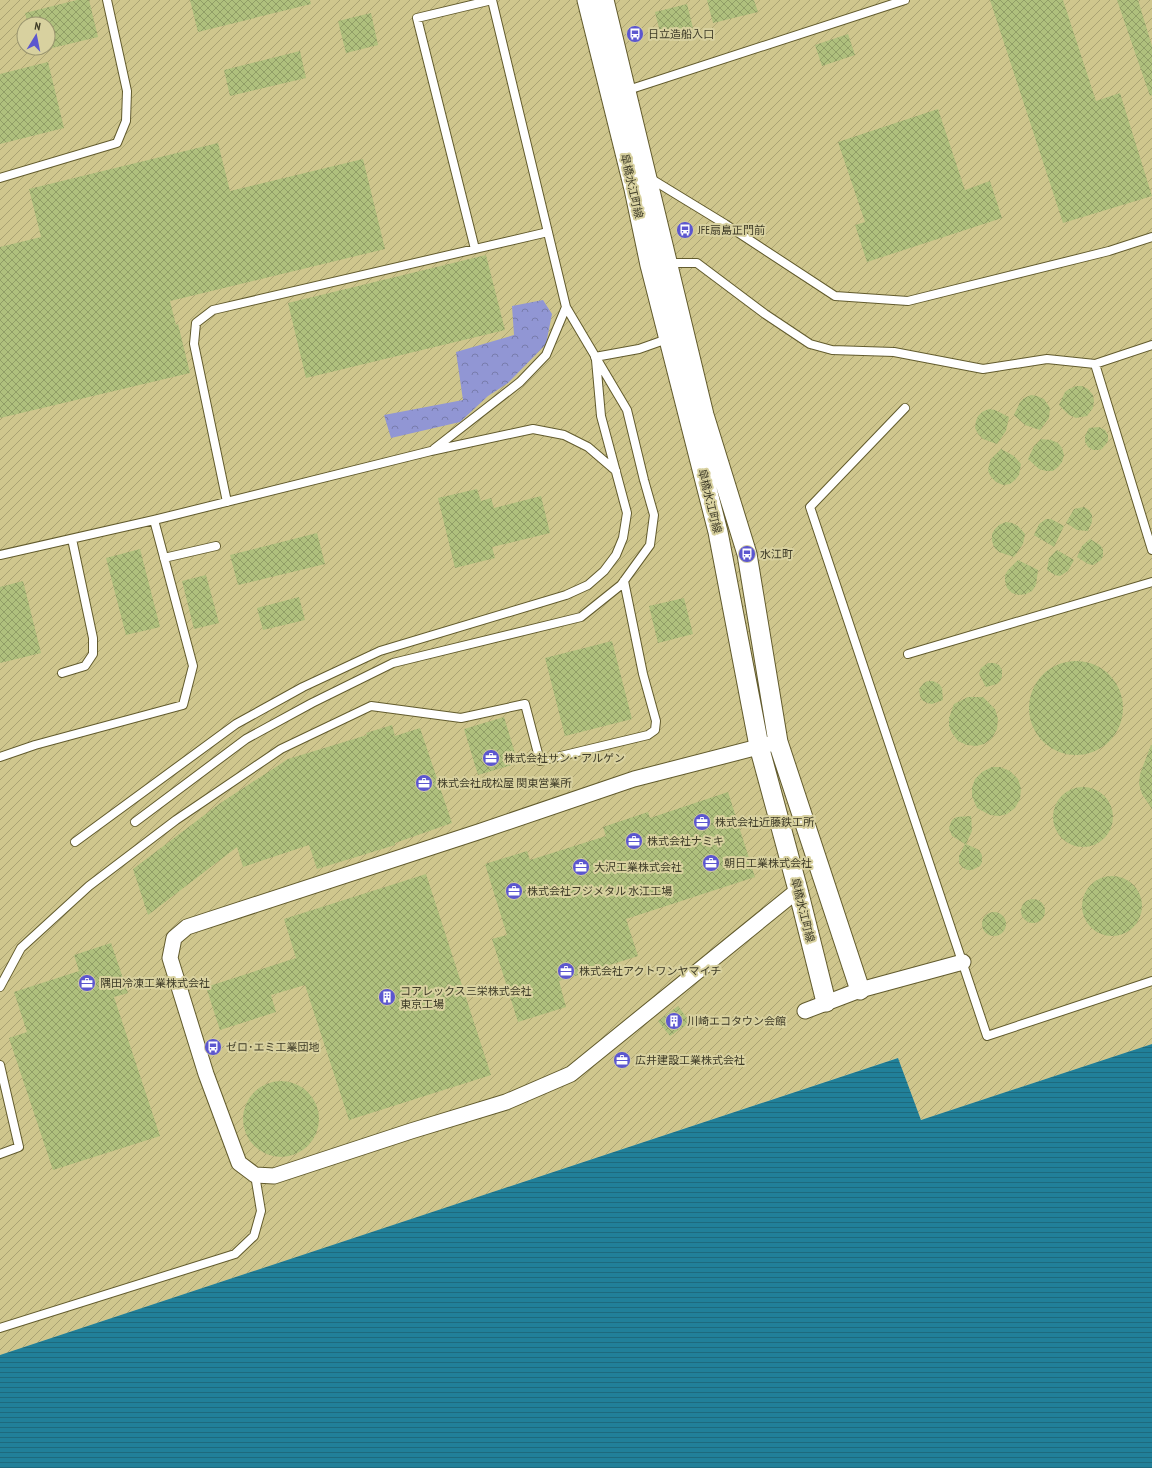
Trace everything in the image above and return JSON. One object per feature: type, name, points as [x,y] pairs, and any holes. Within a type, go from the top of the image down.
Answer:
[{"type":"street","name":"皐橋水江町線","points":[[587,0],[646,175],[668,263],[677,337],[691,423],[718,532],[759,746],[798,890],[826,1002]]},
{"type":"street","name":"皐橋水江町線","points":[[604,0],[618,92],[677,337],[704,415],[747,554],[778,742],[860,990]]},
{"type":"street","points":[[778,742],[634,778],[478,832],[187,927],[174,938],[170,958],[206,1074],[239,1163],[255,1175],[274,1176],[411,1131],[506,1102],[571,1074],[798,890]]},
{"type":"street","points":[[805,1011],[860,990],[963,962]]},
{"type":"lane","points":[[0,178],[117,143],[126,121],[127,91],[107,0]]},
{"type":"lane","points":[[135,822],[246,739],[326,696],[393,664],[581,617],[621,585],[650,545],[654,515],[627,410],[566,307],[492,0],[417,18],[474,249]]},
{"type":"lane","points":[[618,92],[905,0]]},
{"type":"lane","points":[[646,175],[725,224],[835,296],[908,301],[1109,251],[1152,237]]},
{"type":"lane","points":[[227,502],[194,344],[196,323],[213,310],[548,232]]},
{"type":"lane","points":[[668,263],[697,263],[771,318],[810,344],[832,350],[894,352],[984,369],[1047,359],[1095,364],[1152,345]]},
{"type":"lane","points":[[432,451],[520,382],[546,355],[566,307]]},
{"type":"lane","points":[[595,357],[639,349],[677,337]]},
{"type":"lane","points":[[75,842],[236,724],[303,687],[380,651],[566,596],[588,585],[604,571],[616,555],[623,538],[627,513],[601,416],[595,357]]},
{"type":"lane","points":[[1095,364],[1152,550]]},
{"type":"lane","points":[[905,408],[810,507],[987,1036],[1152,981]]},
{"type":"lane","points":[[0,555],[154,520],[432,451],[533,429],[564,435],[588,447],[616,472]]},
{"type":"lane","points":[[0,757],[35,744],[183,705],[193,666],[154,520]]},
{"type":"lane","points":[[62,672],[85,666],[93,654],[93,638],[72,539]]},
{"type":"lane","points":[[164,558],[216,546]]},
{"type":"lane","points":[[0,987],[21,948],[89,886],[176,820],[281,750],[371,706],[461,718],[525,704],[540,761],[648,735],[655,730],[656,721],[643,674],[624,581]]},
{"type":"lane","points":[[908,654],[1152,582]]},
{"type":"lane","points":[[0,1065],[20,1147],[0,1154]]},
{"type":"lane","points":[[0,1328],[235,1254],[254,1236],[261,1211],[255,1175]]},
{"type":"shaded area","points":[[0,0],[1152,0],[1152,1044],[921,1120],[897,1058],[0,1355]]},
{"type":"shaded area","points":[[1152,1044],[1152,1468],[0,1468],[0,1355],[898,1058],[921,1120]]},
{"type":"green space","points":[[543,300],[552,314],[546,344],[508,383],[488,396],[460,422],[391,438],[384,415],[463,400],[456,352],[514,335],[512,306]]},
{"type":"building","points":[[77,0],[89,0],[98,37],[56,47],[56,16],[26,16],[25,13]]},
{"type":"building","points":[[190,0],[310,0],[311,4],[198,32]]},
{"type":"building","points":[[707,0],[754,0],[758,12],[713,23]]},
{"type":"building","points":[[990,0],[1063,0],[1096,101],[1120,93],[1152,196],[1063,223]]},
{"type":"building","points":[[1117,0],[1138,0],[1152,46],[1152,95],[1150,96]]},
{"type":"building","points":[[687,4],[693,28],[661,36],[655,12]]},
{"type":"building","points":[[371,13],[378,45],[346,53],[338,21]]},
{"type":"building","points":[[848,34],[855,55],[822,66],[815,45]]},
{"type":"building","points":[[300,51],[306,78],[230,96],[224,70]]},
{"type":"building","points":[[48,62],[64,128],[0,144],[0,74]]},
{"type":"building","points":[[938,109],[965,190],[990,181],[1002,218],[867,262],[855,225],[865,222],[838,142]]},
{"type":"building","points":[[218,143],[230,191],[363,159],[385,249],[170,301],[176,325],[178,324],[190,373],[0,418],[0,247],[41,237],[29,189]]},
{"type":"building","points":[[486,255],[505,330],[306,378],[288,303]]},
{"type":"building","points":[[1076,386],[1082,386],[1088,389],[1093,395],[1094,401],[1093,408],[1087,416],[1076,418],[1069,415],[1059,405],[1065,392]]},
{"type":"building","points":[[1031,395],[1044,399],[1050,408],[1049,418],[1040,430],[1025,425],[1014,415],[1020,402],[1024,398]]},
{"type":"building","points":[[989,409],[995,410],[1009,417],[1006,431],[997,444],[983,439],[975,428],[978,416],[982,412]]},
{"type":"building","points":[[1099,427],[1105,430],[1108,435],[1108,441],[1102,449],[1093,450],[1088,447],[1085,442],[1085,436],[1089,428]]},
{"type":"building","points":[[1041,439],[1051,440],[1058,443],[1062,448],[1064,455],[1062,462],[1053,471],[1039,469],[1028,459],[1034,446]]},
{"type":"building","points":[[1001,449],[1014,456],[1021,464],[1019,475],[1010,484],[1003,485],[996,482],[988,471],[991,459]]},
{"type":"building","points":[[477,489],[481,501],[491,498],[494,508],[541,496],[550,533],[492,547],[495,558],[455,568],[438,498]]},
{"type":"building","points":[[1084,507],[1089,510],[1092,515],[1092,522],[1088,531],[1077,530],[1066,523],[1074,509]]},
{"type":"building","points":[[1046,519],[1051,519],[1064,526],[1054,547],[1034,535],[1039,524]]},
{"type":"building","points":[[1006,522],[1018,526],[1025,534],[1023,544],[1014,557],[999,552],[994,547],[992,541],[992,534],[995,529],[999,525]]},
{"type":"building","points":[[317,533],[325,564],[238,585],[230,555]]},
{"type":"building","points":[[1090,539],[1100,545],[1103,549],[1103,556],[1101,560],[1093,565],[1088,564],[1077,557],[1082,546]]},
{"type":"building","points":[[140,549],[160,627],[126,635],[106,558]]},
{"type":"building","points":[[1057,550],[1074,560],[1068,571],[1060,576],[1047,570],[1049,558]]},
{"type":"building","points":[[1018,560],[1038,570],[1036,585],[1032,591],[1019,595],[1012,593],[1007,588],[1005,581],[1005,575],[1008,570]]},
{"type":"building","points":[[206,575],[219,623],[194,629],[182,581]]},
{"type":"building","points":[[23,581],[41,653],[0,663],[0,587]]},
{"type":"building","points":[[299,597],[305,620],[263,630],[257,608]]},
{"type":"building","points":[[684,598],[693,634],[658,643],[649,606]]},
{"type":"building","points":[[612,641],[632,719],[565,736],[545,658]]},
{"type":"building","points":[[1076,661],[1094,665],[1109,675],[1119,690],[1123,708],[1119,726],[1109,741],[1094,751],[1076,755],[1058,751],[1043,741],[1033,726],[1029,708],[1033,690],[1043,675],[1058,665]]},
{"type":"building","points":[[988,663],[999,665],[1002,670],[1002,677],[997,684],[986,687],[979,674],[981,668]]},
{"type":"building","points":[[928,681],[933,681],[939,684],[942,688],[943,700],[932,704],[922,700],[919,689]]},
{"type":"building","points":[[968,697],[983,697],[995,709],[998,719],[997,729],[992,738],[984,744],[976,746],[967,745],[958,741],[949,726],[949,718],[954,704]]},
{"type":"building","points":[[504,717],[518,763],[478,775],[464,729]]},
{"type":"building","points":[[392,725],[395,736],[420,728],[452,823],[395,843],[395,845],[317,869],[309,845],[243,867],[237,847],[148,915],[133,869],[219,804],[288,759],[367,735],[366,733]]},
{"type":"building","points":[[1151,745],[1152,809],[1142,794],[1139,784],[1140,774]]},
{"type":"building","points":[[992,767],[1000,767],[1010,771],[1018,779],[1021,789],[1020,799],[1015,808],[1007,814],[999,816],[990,815],[977,808],[972,796],[972,788],[975,779],[982,772]]},
{"type":"building","points":[[1077,787],[1089,787],[1100,792],[1108,800],[1113,811],[1111,829],[1100,842],[1089,847],[1077,847],[1066,842],[1058,834],[1053,823],[1053,811],[1058,800],[1066,792]]},
{"type":"building","points":[[728,792],[755,877],[626,919],[638,956],[559,981],[566,1007],[518,1022],[492,939],[507,935],[485,864],[527,851],[530,860],[606,836],[603,827],[648,812],[650,818]]},
{"type":"building","points":[[971,816],[972,831],[966,844],[979,850],[982,855],[982,862],[980,866],[972,870],[967,870],[959,863],[959,856],[965,844],[952,836],[949,828],[953,819],[957,817]]},
{"type":"building","name":"コアレックス三栄株式会社 東京工場","points":[[426,874],[491,1075],[349,1120],[305,985],[271,995],[276,1012],[220,1030],[206,987],[296,958],[284,919]]},
{"type":"building","points":[[1106,876],[1118,876],[1129,881],[1137,889],[1142,900],[1140,918],[1129,931],[1118,936],[1106,936],[1095,931],[1087,923],[1082,912],[1082,900],[1087,889],[1095,881]]},
{"type":"building","points":[[1033,899],[1041,903],[1045,911],[1041,919],[1033,923],[1025,919],[1021,911],[1025,903]]},
{"type":"building","points":[[994,912],[1002,916],[1006,924],[1002,932],[994,936],[986,932],[982,924],[986,916]]},
{"type":"building","points":[[111,943],[128,993],[114,997],[160,1136],[53,1170],[9,1038],[27,1032],[14,992],[79,971],[74,955]]},
{"type":"building","name":"川崎エコタウン会館","points":[[678,1006],[690,1022],[670,1036],[658,1021]]},
{"type":"building","points":[[281,1081],[295,1084],[308,1092],[316,1105],[319,1119],[316,1133],[308,1146],[295,1154],[281,1157],[267,1154],[254,1146],[246,1133],[243,1119],[246,1105],[254,1092],[267,1084]]},
{"type":"place","name":"日立造船入口","points":[[635,34]]},
{"type":"place","name":"JFE扇島正門前","points":[[685,230]]},
{"type":"place","name":"水江町","points":[[747,554]]},
{"type":"place","name":"株式会社サン・アルゲン","points":[[491,758]]},
{"type":"place","name":"株式会社成松屋 関東営業所","points":[[424,783]]},
{"type":"place","name":"株式会社近藤鉄工所","points":[[702,822]]},
{"type":"place","name":"株式会社ナミキ","points":[[634,841]]},
{"type":"place","name":"朝日工業株式会社","points":[[711,863]]},
{"type":"place","name":"大沢工業株式会社","points":[[581,867]]},
{"type":"place","name":"株式会社フジメタル 水江工場","points":[[514,891]]},
{"type":"place","name":"株式会社アクトワンヤマイチ","points":[[566,971]]},
{"type":"place","name":"隅田冷凍工業株式会社","points":[[87,983]]},
{"type":"place","name":"コアレックス三栄株式会社 東京工場","points":[[387,997]]},
{"type":"place","name":"川崎エコタウン会館","points":[[674,1021]]},
{"type":"place","name":"ゼロ･エミ工業団地","points":[[213,1047]]},
{"type":"place","name":"広井建設工業株式会社","points":[[622,1060]]}]
